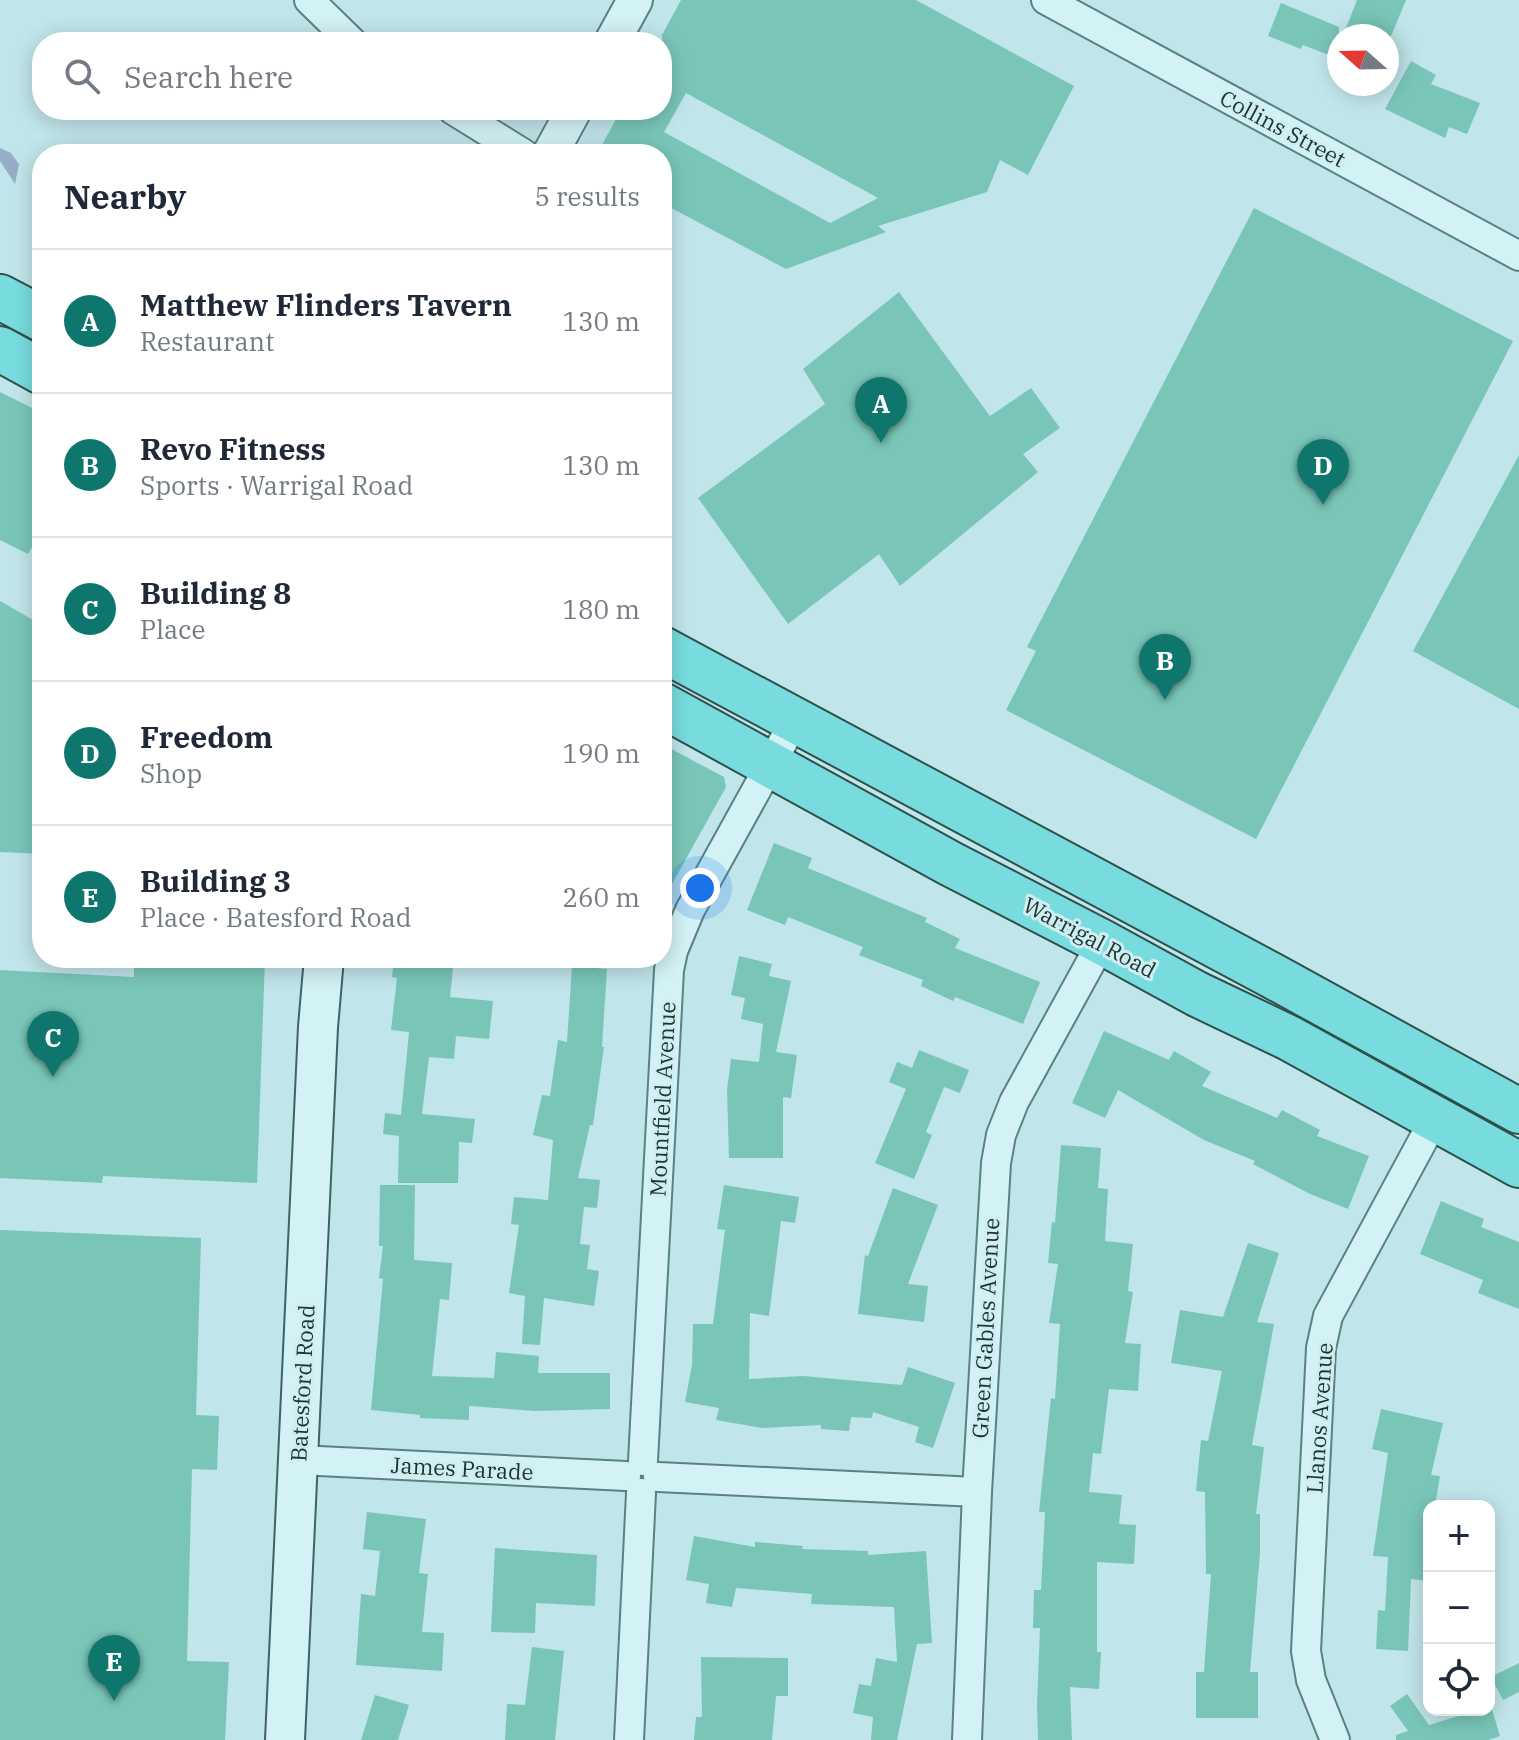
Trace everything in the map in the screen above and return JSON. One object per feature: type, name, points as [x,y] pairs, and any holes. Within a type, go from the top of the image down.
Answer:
[{"type":"highway","points":[[0,297],[32,314]]},
{"type":"highway","points":[[0,349],[32,367]]},
{"type":"highway","points":[[672,654],[1519,1111]]},
{"type":"highway","name":"Warrigal Road","points":[[672,711],[1197,994],[1289,1038],[1519,1165]]},
{"type":"main road","name":"Batesford Road","points":[[313,968],[318,1027]]},
{"type":"main road","name":"Batesford Road","points":[[285,1740],[323,968]]},
{"type":"street","points":[[309,0],[342,32]]},
{"type":"street","points":[[617,32],[635,0]]},
{"type":"street","name":"Collins Street","points":[[1046,0],[1519,256]]},
{"type":"street","points":[[469,120],[508,144]]},
{"type":"street","points":[[555,144],[569,120]]},
{"type":"street","name":"Mountfield Avenue","points":[[672,956],[690,910],[795,720]]},
{"type":"street","name":"Green Gables Avenue","points":[[967,1740],[993,1187],[1001,1135],[1014,1102],[1102,942]]},
{"type":"street","name":"Mountfield Avenue","points":[[629,1740],[669,968]]},
{"type":"street","name":"Llanos Avenue","points":[[1335,1740],[1311,1680],[1306,1651],[1321,1348],[1328,1316],[1435,1118]]},
{"type":"street","name":"James Parade","points":[[298,1460],[977,1492]]},
{"type":"shaded area","points":[[0,148],[11,153],[19,164],[15,184],[0,161]]},
{"type":"building","points":[[681,0],[916,0],[1074,86],[1028,175],[1000,160],[987,192],[878,226],[886,232],[786,269],[672,208],[672,144],[602,144],[616,120],[671,120],[664,132],[830,223],[878,198],[686,93],[672,118],[672,32],[664,32]]},
{"type":"building","points":[[1357,0],[1406,0],[1396,24],[1348,24]]},
{"type":"building","points":[[1281,3],[1332,24],[1327,24],[1327,54],[1303,45],[1301,49],[1268,36]]},
{"type":"building","points":[[1411,61],[1436,75],[1431,84],[1480,103],[1467,134],[1449,127],[1445,138],[1385,109],[1392,96],[1399,96],[1399,83]]},
{"type":"building","points":[[1254,208],[1513,341],[1256,839],[1006,710],[1036,651],[1027,647]]},
{"type":"building","points":[[899,292],[990,416],[1031,388],[1060,428],[1023,454],[1038,472],[900,586],[879,554],[788,624],[698,498],[825,404],[803,369]]},
{"type":"building","points":[[0,392],[32,408],[32,547],[28,554],[0,540]]},
{"type":"building","points":[[1519,455],[1519,709],[1413,651]]},
{"type":"building","points":[[0,601],[32,619],[32,854],[0,852]]},
{"type":"building","points":[[672,749],[724,777],[726,787],[672,884]]},
{"type":"building","points":[[774,843],[812,858],[808,868],[927,918],[925,922],[960,939],[955,948],[1040,982],[1023,1024],[955,997],[953,1001],[921,986],[923,980],[859,955],[863,947],[788,917],[785,925],[747,910]]},
{"type":"building","points":[[739,956],[772,964],[769,976],[791,981],[776,1052],[797,1055],[791,1098],[783,1097],[783,1158],[729,1158],[727,1090],[731,1059],[759,1062],[763,1024],[741,1019],[745,998],[731,995]]},
{"type":"building","points":[[134,968],[265,968],[257,1183],[103,1176],[102,1183],[0,1178],[0,970],[134,977]]},
{"type":"building","points":[[393,968],[453,968],[450,997],[493,1001],[489,1039],[456,1036],[454,1059],[429,1057],[422,1114],[475,1119],[472,1143],[459,1142],[458,1183],[398,1183],[399,1136],[383,1134],[385,1113],[401,1115],[409,1032],[391,1030],[397,978],[392,977]]},
{"type":"building","points":[[572,968],[607,969],[604,1047],[593,1125],[590,1125],[578,1178],[600,1180],[597,1208],[584,1207],[580,1244],[590,1245],[587,1269],[599,1271],[594,1306],[544,1298],[540,1345],[522,1344],[525,1296],[509,1293],[519,1225],[511,1224],[514,1197],[548,1200],[553,1140],[533,1135],[542,1095],[550,1096],[558,1040],[567,1042]]},
{"type":"building","points":[[1104,1031],[1169,1060],[1174,1051],[1211,1072],[1202,1086],[1277,1118],[1282,1110],[1320,1130],[1317,1136],[1369,1156],[1348,1209],[1310,1194],[1253,1164],[1255,1161],[1204,1140],[1118,1090],[1105,1118],[1072,1103]]},
{"type":"building","points":[[919,1050],[969,1070],[960,1093],[944,1087],[926,1132],[932,1135],[914,1179],[875,1163],[906,1089],[889,1082],[897,1062],[912,1068]]},
{"type":"building","points":[[1061,1145],[1101,1148],[1098,1188],[1108,1189],[1105,1241],[1133,1244],[1128,1291],[1133,1292],[1125,1343],[1141,1344],[1138,1391],[1109,1389],[1101,1454],[1093,1453],[1089,1492],[1122,1495],[1119,1524],[1136,1525],[1134,1564],[1097,1562],[1097,1652],[1101,1652],[1099,1689],[1070,1687],[1072,1740],[1038,1740],[1040,1628],[1033,1628],[1034,1590],[1041,1590],[1045,1512],[1039,1512],[1051,1398],[1055,1399],[1060,1324],[1049,1323],[1058,1264],[1048,1263],[1052,1222],[1055,1223]]},
{"type":"building","points":[[380,1185],[415,1185],[414,1260],[452,1263],[449,1300],[440,1299],[432,1376],[494,1378],[496,1352],[539,1356],[538,1373],[610,1373],[610,1409],[535,1411],[469,1406],[469,1420],[420,1418],[420,1415],[371,1410],[383,1279],[379,1278],[383,1246],[379,1246]]},
{"type":"building","points":[[724,1185],[799,1197],[795,1223],[781,1221],[769,1316],[750,1313],[749,1379],[803,1376],[902,1385],[908,1367],[955,1383],[933,1448],[915,1442],[919,1427],[873,1412],[872,1418],[851,1417],[849,1431],[821,1429],[821,1425],[762,1428],[716,1420],[719,1408],[685,1402],[692,1365],[693,1324],[713,1324],[725,1230],[717,1229]]},
{"type":"building","points":[[893,1188],[938,1205],[908,1284],[928,1286],[924,1322],[858,1314],[865,1255],[868,1256]]},
{"type":"building","points":[[1441,1201],[1484,1219],[1481,1227],[1519,1242],[1519,1309],[1478,1293],[1483,1280],[1420,1254]]},
{"type":"building","points":[[0,1230],[201,1238],[196,1415],[219,1416],[217,1470],[192,1469],[187,1661],[229,1662],[225,1740],[0,1740]]},
{"type":"building","points":[[1248,1243],[1279,1253],[1257,1322],[1274,1324],[1252,1445],[1264,1447],[1256,1514],[1260,1514],[1260,1553],[1250,1672],[1258,1672],[1258,1718],[1196,1718],[1196,1672],[1204,1672],[1211,1574],[1206,1574],[1205,1492],[1196,1491],[1201,1440],[1208,1441],[1222,1371],[1171,1363],[1180,1310],[1223,1317]]},
{"type":"building","points":[[1381,1409],[1443,1423],[1431,1475],[1440,1476],[1436,1500],[1423,1500],[1423,1580],[1411,1579],[1408,1651],[1376,1649],[1378,1610],[1385,1611],[1388,1557],[1373,1556],[1388,1453],[1372,1449]]},
{"type":"building","points":[[367,1512],[426,1519],[419,1573],[428,1574],[422,1632],[444,1633],[442,1671],[356,1665],[361,1594],[375,1596],[380,1551],[363,1549]]},
{"type":"building","points":[[694,1536],[755,1547],[755,1542],[803,1546],[802,1549],[868,1551],[868,1555],[926,1551],[932,1643],[917,1644],[897,1740],[871,1740],[873,1717],[853,1713],[859,1684],[871,1686],[876,1658],[897,1662],[894,1607],[811,1604],[812,1594],[736,1588],[732,1607],[706,1603],[709,1584],[686,1580]]},
{"type":"building","points":[[495,1548],[597,1555],[595,1606],[536,1603],[535,1633],[491,1632]]},
{"type":"building","points":[[532,1647],[564,1651],[555,1740],[505,1740],[507,1704],[525,1705]]},
{"type":"building","points":[[701,1657],[788,1658],[788,1696],[776,1696],[772,1740],[694,1740],[696,1717],[702,1717]]},
{"type":"building","points":[[1519,1663],[1519,1692],[1503,1700],[1495,1685],[1495,1675]]},
{"type":"building","points":[[1407,1694],[1429,1725],[1458,1716],[1494,1716],[1500,1736],[1489,1740],[1396,1740],[1396,1735],[1408,1731],[1390,1706]]},
{"type":"building","points":[[375,1695],[409,1705],[398,1740],[361,1740]]},
{"type":"place","name":"Matthew Flinders Tavern","points":[[881,443]]},
{"type":"place","name":"Freedom","points":[[1323,505]]},
{"type":"place","name":"Revo Fitness","points":[[1165,700]]},
{"type":"place","name":"Building 8","points":[[53,1077]]},
{"type":"place","name":"Building 3","points":[[114,1701]]}]
